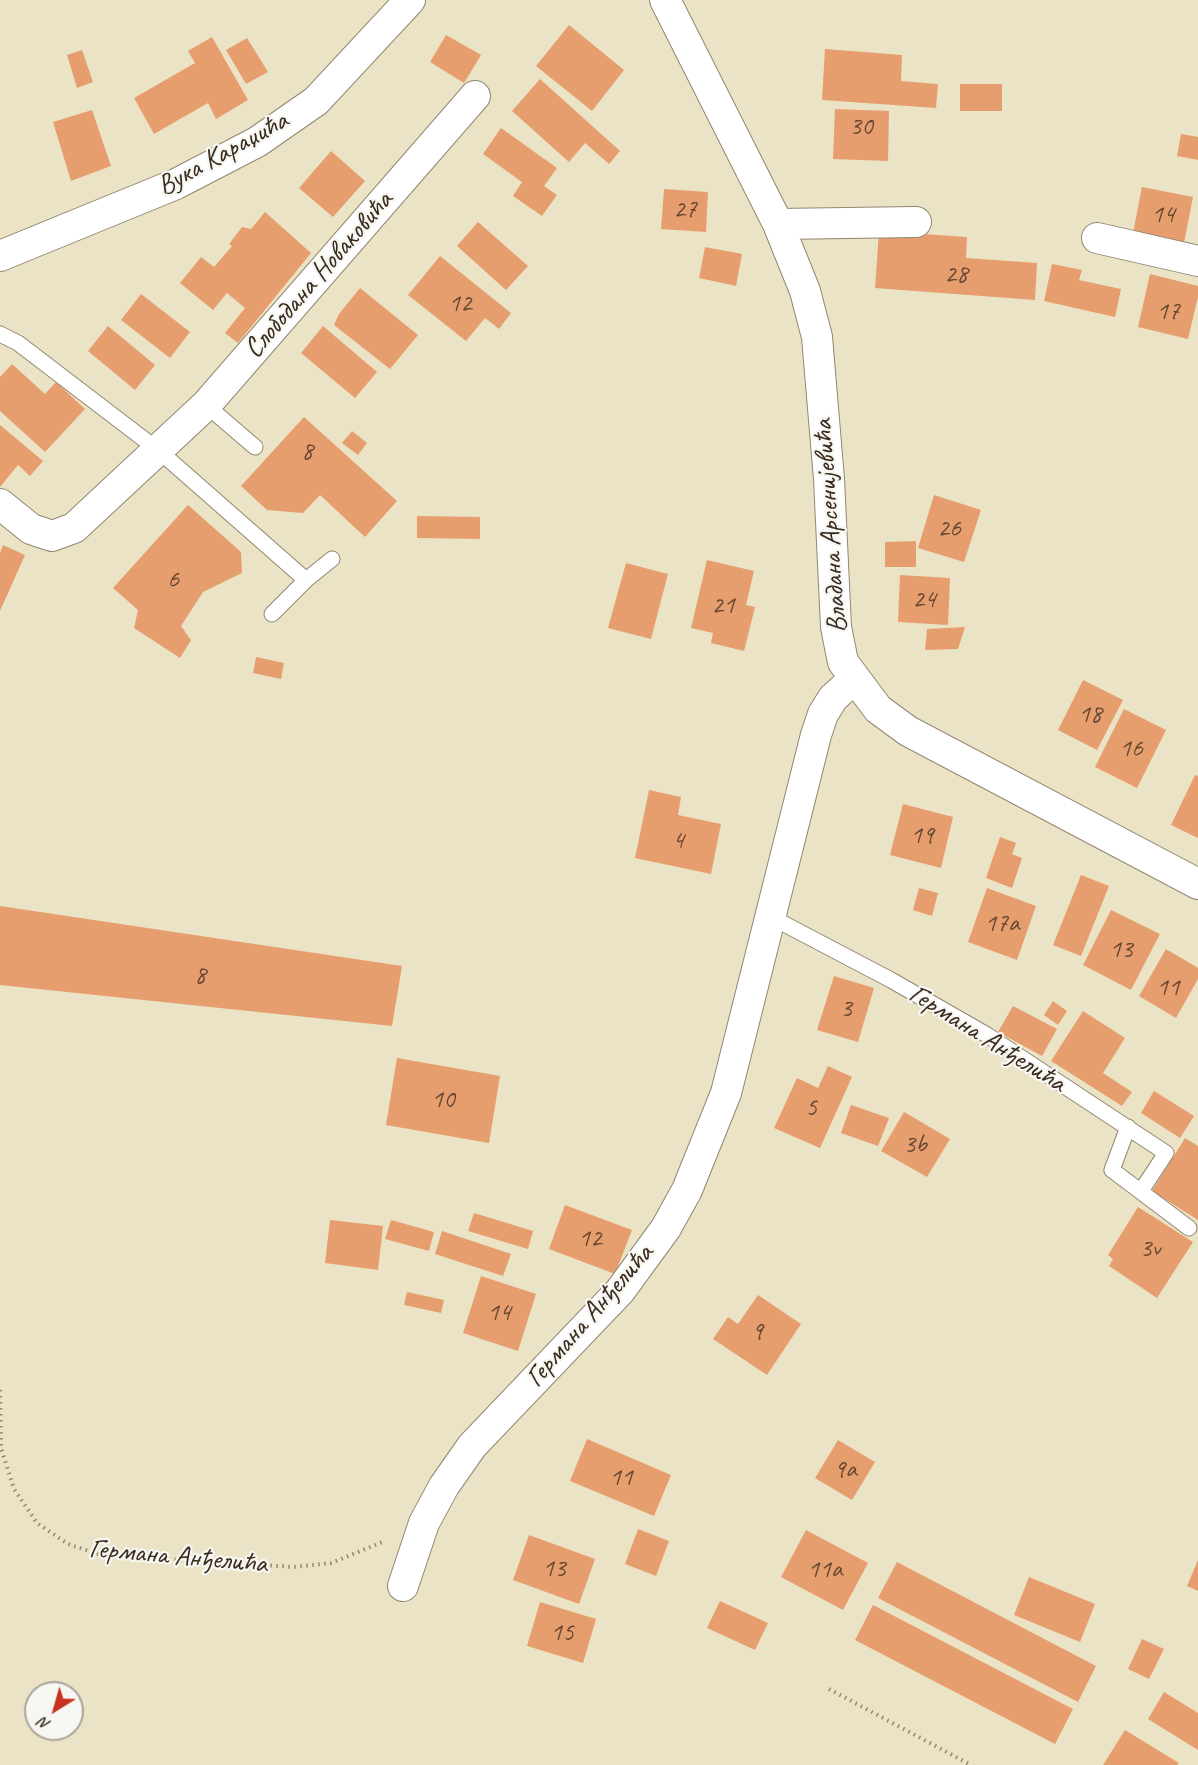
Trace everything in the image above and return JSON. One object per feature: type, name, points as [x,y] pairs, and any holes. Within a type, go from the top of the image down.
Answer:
[{"type":"street","name":"Вука Караџића","points":[[0,256],[176,184],[257,142],[316,101],[410,0]]},
{"type":"street","name":"Владана Арсенијевића","points":[[665,0],[778,224],[805,291],[817,337],[829,479],[836,627],[843,662],[878,709],[908,730],[1198,884]]},
{"type":"street","name":"Слободана Новаковића","points":[[0,504],[31,529],[52,536],[74,528],[206,405],[475,96]]},
{"type":"street","points":[[778,224],[916,222]]},
{"type":"street","points":[[1097,238],[1198,261]]},
{"type":"street","name":"Германа Анђелића","points":[[403,1586],[424,1523],[444,1486],[472,1446],[620,1291],[666,1228],[687,1190],[726,1093],[819,724],[833,698],[854,679]]},
{"type":"lane","points":[[0,334],[18,343],[158,450],[306,580]]},
{"type":"lane","points":[[206,405],[255,447]]},
{"type":"lane","points":[[272,614],[306,580],[332,559]]},
{"type":"lane","name":"Германа Анђелића","points":[[771,917],[891,980],[987,1035],[1166,1153],[1141,1191]]},
{"type":"lane","points":[[1128,1127],[1112,1170],[1189,1228]]},
{"type":"path","name":"Германа Анђелића","points":[[0,1390],[1,1448],[14,1489],[37,1522],[68,1544],[101,1555],[294,1567],[331,1563],[424,1523]]},
{"type":"path","points":[[829,1689],[970,1765]]},
{"type":"building","points":[[569,25],[624,70],[592,111],[536,66]]},
{"type":"building","points":[[446,35],[481,55],[464,83],[430,62]]},
{"type":"building","points":[[212,37],[248,100],[216,119],[208,103],[154,134],[134,98],[195,63],[188,51]]},
{"type":"building","points":[[247,38],[268,72],[246,84],[226,50]]},
{"type":"building","points":[[825,49],[902,55],[901,81],[938,84],[936,108],[822,100]]},
{"type":"building","points":[[82,50],[93,82],[77,88],[67,55]]},
{"type":"building","points":[[540,79],[620,151],[609,164],[585,143],[569,162],[512,111]]},
{"type":"building","points":[[960,84],[1002,84],[1002,111],[960,111]]},
{"type":"building","points":[[835,109],[889,111],[888,161],[833,159]]},
{"type":"building","points":[[92,110],[111,166],[71,181],[53,122]]},
{"type":"building","points":[[501,128],[557,168],[544,186],[557,195],[542,216],[513,196],[522,182],[483,154]]},
{"type":"building","points":[[1181,134],[1198,137],[1198,160],[1177,156]]},
{"type":"building","points":[[331,151],[365,181],[333,217],[299,188]]},
{"type":"building","points":[[1142,187],[1193,197],[1184,243],[1133,233]]},
{"type":"building","points":[[664,189],[708,192],[706,232],[661,229]]},
{"type":"building","points":[[265,212],[311,253],[238,343],[225,333],[245,308],[227,293],[213,310],[180,283],[201,257],[214,267],[232,246],[229,244],[242,227],[251,229]]},
{"type":"building","points":[[478,222],[528,266],[506,290],[457,246]]},
{"type":"building","points":[[879,231],[967,237],[966,258],[1037,263],[1035,300],[875,288]]},
{"type":"building","points":[[705,247],[742,254],[736,286],[699,278]]},
{"type":"building","points":[[440,256],[511,313],[499,329],[485,318],[466,341],[408,295]]},
{"type":"building","points":[[1052,264],[1082,270],[1079,280],[1121,289],[1115,317],[1044,301]]},
{"type":"building","points":[[1150,274],[1198,286],[1198,297],[1188,339],[1138,327]]},
{"type":"building","points":[[360,288],[418,335],[390,369],[334,325],[339,314]]},
{"type":"building","points":[[141,294],[190,332],[170,358],[121,320]]},
{"type":"building","points":[[108,326],[155,365],[135,390],[88,351]]},
{"type":"building","points":[[323,326],[377,372],[355,398],[301,353]]},
{"type":"building","points":[[12,364],[45,394],[56,382],[85,409],[45,452],[0,411],[0,377]]},
{"type":"building","points":[[304,417],[397,501],[365,537],[320,495],[303,513],[267,510],[241,486]]},
{"type":"building","points":[[0,425],[43,461],[30,476],[18,465],[0,487]]},
{"type":"building","points":[[352,431],[367,443],[358,455],[342,443]]},
{"type":"building","points":[[934,495],[981,510],[964,562],[918,548]]},
{"type":"building","points":[[188,505],[241,552],[242,573],[203,592],[181,626],[191,640],[180,658],[134,628],[138,610],[113,588]]},
{"type":"building","points":[[417,516],[480,517],[480,539],[417,538]]},
{"type":"building","points":[[916,541],[916,567],[885,567],[885,542]]},
{"type":"building","points":[[3,545],[25,555],[0,611],[0,553]]},
{"type":"building","points":[[707,560],[754,571],[746,605],[755,607],[744,651],[711,643],[713,633],[691,628]]},
{"type":"building","points":[[626,563],[668,574],[651,639],[608,628]]},
{"type":"building","points":[[900,575],[950,578],[948,625],[898,622]]},
{"type":"building","points":[[965,627],[958,649],[925,650],[927,629]]},
{"type":"building","points":[[256,657],[284,663],[281,679],[253,673]]},
{"type":"building","points":[[1083,680],[1123,700],[1097,750],[1058,730]]},
{"type":"building","points":[[1124,709],[1166,730],[1137,788],[1095,767]]},
{"type":"building","points":[[1195,775],[1198,776],[1198,838],[1171,825]]},
{"type":"building","points":[[649,790],[681,797],[678,815],[721,824],[711,874],[635,858]]},
{"type":"building","points":[[903,804],[953,817],[941,868],[890,855]]},
{"type":"building","points":[[1000,837],[1016,843],[1012,854],[1022,858],[1012,888],[986,878]]},
{"type":"building","points":[[1081,875],[1109,886],[1081,956],[1053,945]]},
{"type":"building","points":[[919,888],[938,893],[932,916],[913,910]]},
{"type":"building","points":[[987,888],[1036,906],[1017,960],[968,942]]},
{"type":"building","points":[[0,906],[402,966],[392,1026],[0,985]]},
{"type":"building","points":[[1111,910],[1160,934],[1131,990],[1083,965]]},
{"type":"building","points":[[1166,949],[1198,968],[1198,979],[1176,1018],[1139,996]]},
{"type":"building","points":[[834,976],[874,988],[858,1042],[817,1030]]},
{"type":"building","points":[[1053,1001],[1067,1011],[1058,1025],[1044,1015]]},
{"type":"building","points":[[1013,1006],[1057,1029],[1042,1056],[998,1032]]},
{"type":"building","points":[[1083,1011],[1125,1038],[1103,1073],[1132,1092],[1122,1106],[1051,1061]]},
{"type":"building","points":[[397,1058],[500,1076],[489,1143],[386,1125]]},
{"type":"building","points":[[828,1066],[852,1077],[820,1148],[774,1128],[797,1078],[818,1088]]},
{"type":"building","points":[[1154,1091],[1194,1116],[1180,1138],[1141,1113]]},
{"type":"building","points":[[851,1105],[889,1118],[878,1146],[841,1133]]},
{"type":"building","points":[[904,1112],[950,1139],[927,1177],[881,1151]]},
{"type":"building","points":[[1185,1138],[1198,1146],[1198,1220],[1152,1191]]},
{"type":"building","points":[[565,1205],[632,1230],[615,1274],[549,1249]]},
{"type":"building","points":[[1138,1207],[1193,1242],[1157,1298],[1109,1266],[1113,1259],[1108,1255]]},
{"type":"building","points":[[474,1213],[533,1231],[528,1249],[468,1231]]},
{"type":"building","points":[[330,1220],[383,1226],[378,1270],[325,1263]]},
{"type":"building","points":[[391,1220],[434,1232],[429,1251],[385,1239]]},
{"type":"building","points":[[442,1231],[511,1254],[503,1276],[435,1254]]},
{"type":"building","points":[[481,1276],[536,1294],[518,1351],[463,1333]]},
{"type":"building","points":[[407,1292],[444,1300],[441,1313],[404,1305]]},
{"type":"building","points":[[758,1295],[801,1324],[767,1375],[713,1339],[728,1317],[738,1324]]},
{"type":"building","points":[[587,1439],[671,1475],[654,1516],[570,1481]]},
{"type":"building","points":[[838,1440],[875,1462],[852,1500],[815,1478]]},
{"type":"building","points":[[638,1529],[669,1541],[656,1576],[625,1564]]},
{"type":"building","points":[[806,1530],[868,1563],[843,1610],[781,1577]]},
{"type":"building","points":[[529,1535],[595,1559],[579,1604],[513,1580]]},
{"type":"building","points":[[1198,1560],[1198,1591],[1187,1586]]},
{"type":"building","points":[[897,1562],[1096,1666],[1078,1702],[878,1598]]},
{"type":"building","points":[[1029,1577],[1095,1604],[1080,1642],[1014,1615]]},
{"type":"building","points":[[720,1601],[768,1623],[755,1650],[707,1628]]},
{"type":"building","points":[[540,1602],[596,1619],[583,1663],[527,1646]]},
{"type":"building","points":[[873,1605],[1073,1709],[1055,1744],[855,1640]]},
{"type":"building","points":[[1142,1639],[1164,1649],[1149,1679],[1128,1669]]},
{"type":"building","points":[[1164,1692],[1198,1713],[1198,1750],[1148,1719]]},
{"type":"building","points":[[1125,1730],[1179,1763],[1177,1765],[1103,1765]]}]
